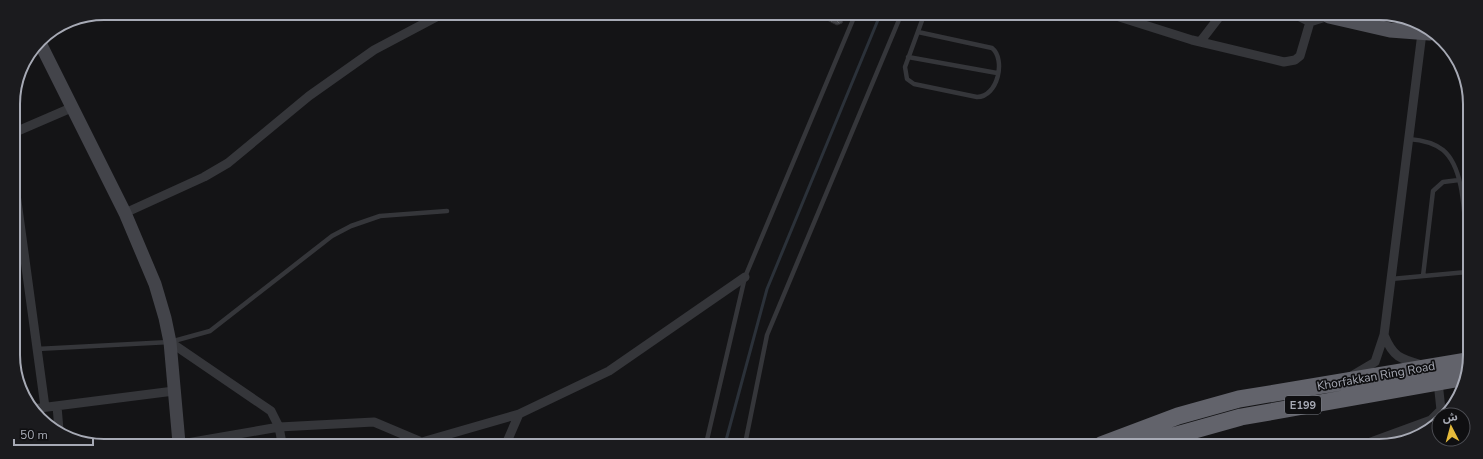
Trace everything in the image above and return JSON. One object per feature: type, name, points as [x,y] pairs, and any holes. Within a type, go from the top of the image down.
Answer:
[{"type":"highway","name":"Khorfakkan Ring Road","points":[[1117,439],[1178,416],[1239,399],[1462,361]]},
{"type":"highway","name":"Khorfakkan Ring Road","points":[[1162,439],[1241,417],[1460,378]]},
{"type":"main road","points":[[1346,20],[1390,30],[1424,33]]},
{"type":"street","points":[[125,213],[204,178],[228,163],[322,86],[374,50],[431,20]]},
{"type":"street","points":[[1126,20],[1200,42],[1284,62],[1295,60],[1300,56],[1310,22]]},
{"type":"street","points":[[1200,42],[1217,20]]},
{"type":"street","points":[[1306,20],[1310,22],[1316,20]]},
{"type":"street","points":[[1336,382],[1375,362],[1384,335],[1408,139],[1426,34]]},
{"type":"street","points":[[42,48],[71,108],[125,213],[155,284],[170,342],[179,439]]},
{"type":"street","points":[[20,130],[71,108]]},
{"type":"street","points":[[20,223],[45,407]]},
{"type":"street","points":[[428,439],[519,414],[609,371],[745,276]]},
{"type":"street","points":[[1384,335],[1390,349],[1401,359],[1427,367]]},
{"type":"street","points":[[170,342],[271,411],[279,427],[281,439]]},
{"type":"street","points":[[1379,439],[1431,420],[1441,410],[1438,382]]},
{"type":"street","points":[[39,407],[174,390]]},
{"type":"street","points":[[57,406],[59,426]]},
{"type":"street","points":[[508,439],[519,414]]},
{"type":"street","points":[[210,439],[279,427],[374,422],[411,439]]},
{"type":"lane","points":[[707,439],[745,276],[853,20]]},
{"type":"lane","points":[[746,439],[767,335],[899,20]]},
{"type":"lane","points":[[918,32],[992,48],[999,57],[996,84],[992,91],[986,96],[978,97],[910,82],[904,71],[922,20]]},
{"type":"lane","points":[[908,57],[997,73]]},
{"type":"lane","points":[[1408,139],[1431,143],[1444,150],[1453,162],[1459,180],[1463,211]]},
{"type":"lane","points":[[1423,276],[1433,191],[1443,182],[1459,180]]},
{"type":"lane","points":[[37,349],[170,342],[216,328],[332,236],[351,226],[380,216],[447,210]]},
{"type":"lane","points":[[1391,279],[1463,272]]},
{"type":"building","points":[[827,20],[843,20],[842,23],[837,25]]},
{"type":"waterway","points":[[726,439],[767,289],[878,20]]}]
